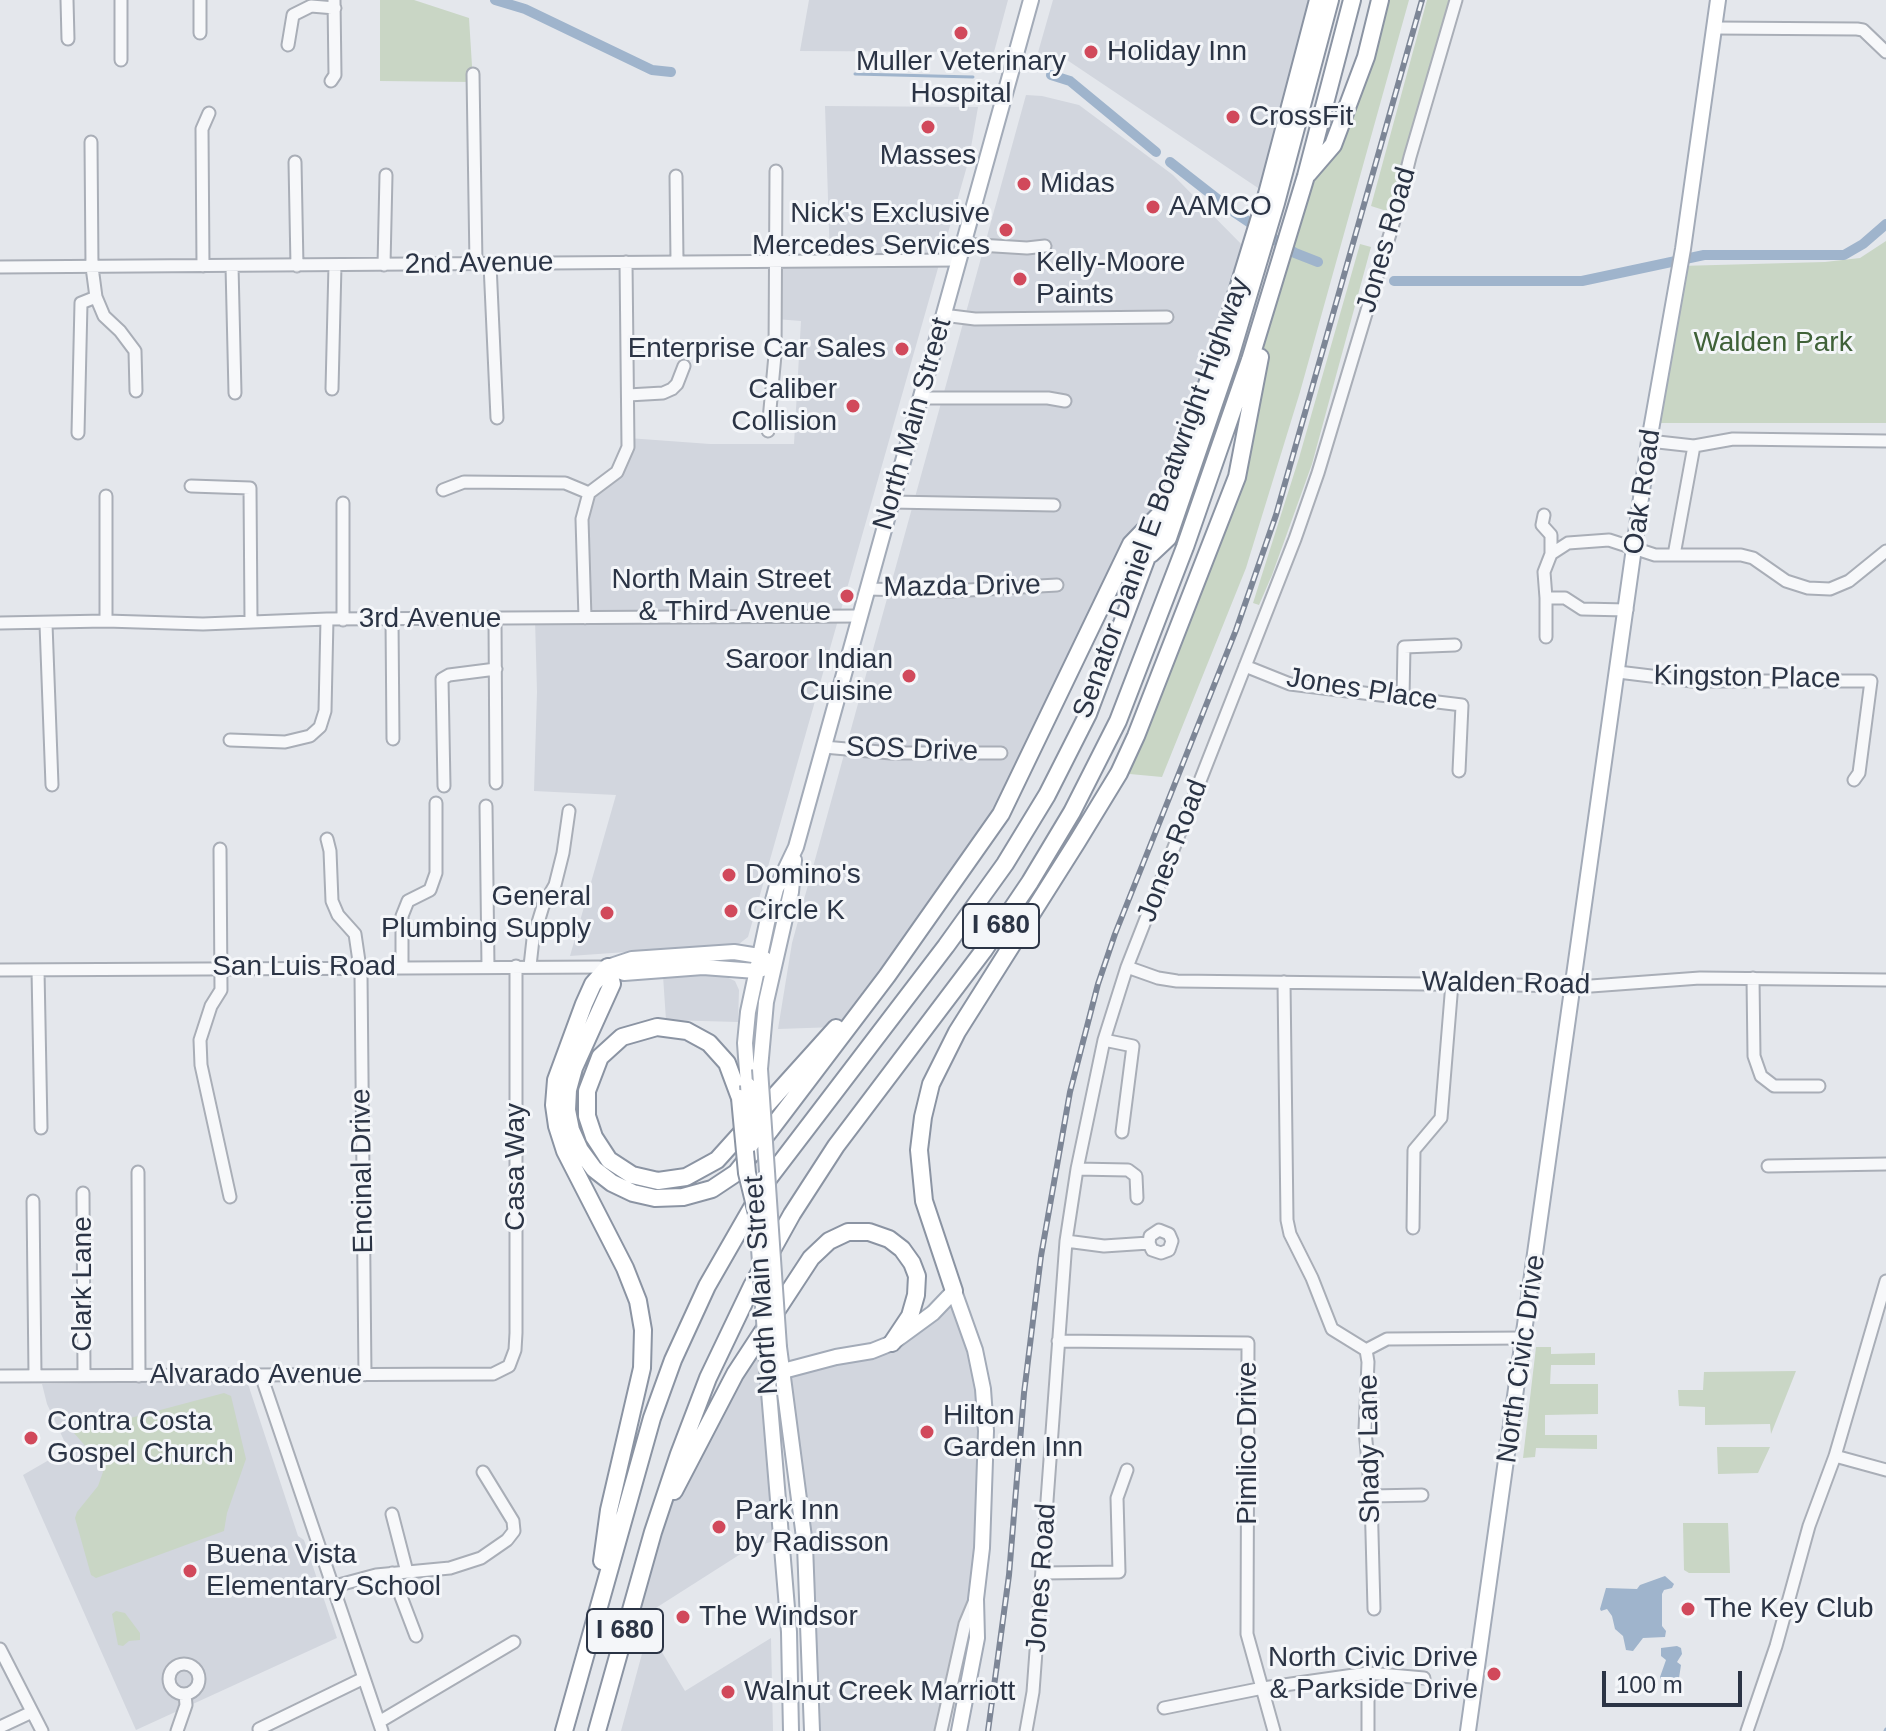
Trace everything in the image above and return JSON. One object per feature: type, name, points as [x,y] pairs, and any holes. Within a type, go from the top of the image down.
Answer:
[{"type":"highway","name":"Senator Daniel E Boatwright Highway","points":[[564,1731],[659,1398],[711,1277],[775,1170],[976,906],[1032,821],[1088,714],[1165,509],[1255,253],[1318,0]]},
{"type":"highway","name":"I 680","points":[[1271,198],[1330,0]]},
{"type":"highway","name":"Senator Daniel E Boatwright Highway","points":[[597,1731],[653,1532],[679,1454],[708,1378],[738,1313],[792,1214],[848,1128],[1008,916],[1052,848],[1096,766],[1135,681],[1181,561],[1276,276],[1352,0]]},
{"type":"highway","points":[[1306,176],[1333,145],[1366,57],[1381,0]]},
{"type":"highway","name":"I 680","points":[[1147,558],[1168,538],[1230,357],[1255,253]]},
{"type":"highway","points":[[954,1291],[924,1201],[919,1150],[931,1084],[957,1032],[1119,773],[1136,736],[1237,477],[1276,276]]},
{"type":"highway","points":[[608,967],[612,984],[574,1068],[568,1090],[567,1110],[571,1130],[580,1150],[594,1169],[612,1183],[633,1193],[655,1198],[683,1197],[712,1189],[736,1173],[887,976],[1001,814],[1131,544],[1165,509]]},
{"type":"highway","points":[[593,1626],[609,1510],[642,1368],[643,1330],[638,1301],[625,1268],[565,1151],[554,1105],[556,1080],[584,1004],[593,984],[608,967]]},
{"type":"highway","points":[[757,1214],[747,1173],[744,1091],[727,1063],[709,1043],[687,1031],[657,1027],[622,1037],[600,1057],[587,1091],[587,1116],[594,1137],[609,1160],[632,1175],[658,1181],[686,1177],[717,1160],[859,1001],[887,976]]},
{"type":"highway","points":[[653,1532],[735,1374],[811,1258],[829,1241],[848,1232],[869,1232],[889,1239],[902,1249],[912,1263],[917,1276],[916,1295],[910,1316],[892,1343]]},
{"type":"main road","name":"North Main Street","points":[[812,1731],[805,1545],[772,1370],[779,1347],[760,1069],[763,1020],[791,892],[796,847],[1031,0]]},
{"type":"main road","name":"Oak Road","points":[[1574,986],[1649,441],[1681,259],[1718,0]]},
{"type":"main road","name":"North Main Street","points":[[744,1091],[746,1032],[758,963],[776,889],[796,847]]},
{"type":"main road","name":"San Luis Road","points":[[608,967],[632,959],[734,952],[758,963],[773,965]]},
{"type":"main road","name":"North Civic Drive","points":[[1468,1731],[1574,986]]},
{"type":"main road","name":"North Main Street","points":[[757,1214],[772,1370],[789,1632],[791,1731]]},
{"type":"main road","points":[[772,1370],[872,1351],[892,1343],[933,1313],[954,1291],[975,1350],[983,1389],[986,1431],[983,1533],[976,1599],[977,1638],[959,1731]]},
{"type":"street","points":[[67,0],[68,39]]},
{"type":"street","points":[[121,0],[121,60]]},
{"type":"street","points":[[200,0],[200,33]]},
{"type":"street","name":"Jones Road","points":[[1026,1731],[1033,1692],[1043,1573],[1066,1241],[1077,1169],[1104,1040],[1127,967],[1318,473],[1456,0]]},
{"type":"street","points":[[288,45],[293,15],[311,6],[334,4],[335,75],[331,81]]},
{"type":"street","points":[[1715,28],[1857,29],[1863,30],[1886,52]]},
{"type":"street","points":[[473,74],[476,264]]},
{"type":"street","points":[[203,266],[202,129],[209,113]]},
{"type":"street","points":[[91,142],[92,267],[96,297],[104,316],[135,351],[136,391]]},
{"type":"street","points":[[295,162],[297,266]]},
{"type":"street","points":[[768,431],[775,355],[776,171]]},
{"type":"street","points":[[384,265],[386,175]]},
{"type":"street","points":[[676,176],[677,261]]},
{"type":"street","points":[[963,244],[1027,248],[1045,246]]},
{"type":"street","name":"2nd Avenue","points":[[0,267],[959,260]]},
{"type":"street","points":[[585,618],[582,519],[589,493],[617,472],[628,447],[626,262]]},
{"type":"street","points":[[490,264],[497,418]]},
{"type":"street","points":[[332,389],[335,265]]},
{"type":"street","points":[[232,266],[235,393]]},
{"type":"street","points":[[78,433],[81,303],[96,297]]},
{"type":"street","points":[[943,315],[975,319],[1167,317]]},
{"type":"street","points":[[628,395],[663,393],[672,389],[684,366]]},
{"type":"street","points":[[920,398],[1048,398],[1065,401]]},
{"type":"street","points":[[1649,441],[1694,446],[1733,439],[1886,441]]},
{"type":"street","points":[[1674,555],[1694,446]]},
{"type":"street","points":[[443,490],[464,482],[565,483],[589,493]]},
{"type":"street","points":[[191,486],[250,488],[251,620]]},
{"type":"street","points":[[106,496],[106,621]]},
{"type":"street","points":[[891,502],[1054,505]]},
{"type":"street","points":[[343,503],[343,620]]},
{"type":"street","points":[[1544,515],[1542,525],[1551,535],[1551,554],[1544,572],[1546,637]]},
{"type":"street","points":[[1551,554],[1568,543],[1609,540],[1655,555],[1741,555],[1753,558],[1786,581],[1808,588],[1830,589],[1849,581],[1886,551]]},
{"type":"street","name":"Mazda Drive","points":[[867,589],[951,591],[1057,585]]},
{"type":"street","points":[[1546,598],[1565,598],[1582,609],[1627,610]]},
{"type":"street","name":"3rd Avenue","points":[[0,623],[106,621],[203,624],[327,619],[860,616]]},
{"type":"street","points":[[230,740],[285,742],[310,736],[320,727],[325,711],[327,619]]},
{"type":"street","points":[[392,620],[393,739]]},
{"type":"street","points":[[495,620],[496,783]]},
{"type":"street","points":[[46,624],[52,785]]},
{"type":"street","points":[[1403,698],[1404,647],[1455,645]]},
{"type":"street","name":"Jones Place","points":[[1245,666],[1290,684],[1462,705],[1459,771]]},
{"type":"street","points":[[444,786],[442,679],[449,675],[496,669]]},
{"type":"street","name":"Kingston Place","points":[[1618,672],[1692,681],[1871,681],[1859,773],[1854,780]]},
{"type":"street","name":"SOS Drive","points":[[824,747],[891,753],[1001,753]]},
{"type":"street","points":[[402,967],[402,916],[408,901],[430,890],[436,873],[436,803]]},
{"type":"street","points":[[486,806],[488,967]]},
{"type":"street","points":[[530,966],[533,939],[543,906],[555,885],[569,811]]},
{"type":"street","name":"Encinal Drive","points":[[327,839],[332,901],[338,915],[355,934],[360,967],[365,1375]]},
{"type":"street","points":[[220,849],[221,990],[211,1006],[200,1040],[200,1053],[230,1197]]},
{"type":"street","name":"Casa Way","points":[[509,1366],[515,1350],[516,1333],[516,966]]},
{"type":"street","name":"San Luis Road","points":[[0,970],[608,967]]},
{"type":"street","name":"Walden Road","points":[[1127,967],[1177,981],[1574,986],[1630,985],[1700,978],[1886,980]]},
{"type":"street","points":[[38,970],[41,1128]]},
{"type":"street","points":[[1753,978],[1754,1056],[1761,1076],[1774,1086],[1819,1086]]},
{"type":"street","name":"Shady Lane","points":[[1284,982],[1287,1220],[1290,1234],[1332,1329],[1366,1350],[1365,1430],[1371,1496],[1374,1609]]},
{"type":"street","points":[[1413,1228],[1414,1150],[1441,1118],[1452,983]]},
{"type":"street","points":[[1104,1040],[1133,1046],[1122,1132]]},
{"type":"street","points":[[1768,1166],[1886,1164]]},
{"type":"street","points":[[1077,1169],[1128,1170],[1136,1176],[1137,1198]]},
{"type":"street","points":[[138,1172],[139,1376]]},
{"type":"street","name":"Clark Lane","points":[[83,1193],[84,1375]]},
{"type":"street","points":[[33,1201],[35,1375]]},
{"type":"street","points":[[1066,1241],[1104,1246],[1149,1243]]},
{"type":"street","points":[[1747,1731],[1776,1646],[1809,1526],[1835,1456],[1886,1281]]},
{"type":"street","points":[[1366,1350],[1387,1339],[1524,1338]]},
{"type":"street","name":"Pimlico Drive","points":[[1058,1341],[1248,1343],[1247,1634],[1274,1731]]},
{"type":"street","name":"Alvarado Avenue","points":[[0,1376],[493,1374],[509,1366]]},
{"type":"street","points":[[264,1384],[381,1726],[514,1642]]},
{"type":"street","points":[[1835,1456],[1886,1470]]},
{"type":"street","points":[[1043,1573],[1119,1572],[1117,1498],[1127,1470]]},
{"type":"street","points":[[335,1586],[376,1575],[450,1568],[481,1558],[507,1540],[514,1531],[513,1521],[483,1472]]},
{"type":"street","points":[[1371,1496],[1422,1495]]},
{"type":"street","points":[[392,1514],[407,1572]]},
{"type":"street","points":[[392,1573],[416,1636]]},
{"type":"street","points":[[941,1731],[965,1624],[976,1599]]},
{"type":"street","points":[[0,1649],[42,1731]]},
{"type":"street","points":[[1368,1673],[1368,1731]]},
{"type":"street","points":[[1164,1708],[1263,1688],[1368,1673],[1424,1678]]},
{"type":"street","points":[[259,1729],[364,1678]]},
{"type":"street","points":[[177,1731],[186,1705],[185,1694]]},
{"type":"street","points":[[0,1727],[32,1712]]},
{"type":"shaded area","points":[[809,0],[1008,0],[994,52],[800,51]]},
{"type":"shaded area","points":[[1053,0],[1318,0],[1267,194],[1067,60],[1037,56]]},
{"type":"shaded area","points":[[1026,95],[1079,105],[1173,175],[1249,252],[1165,509],[1131,544],[1001,814],[836,1027],[778,1029],[792,943]]},
{"type":"shaded area","points":[[825,106],[978,107],[969,159],[748,937],[739,944],[570,956],[616,795],[534,791],[537,692],[535,619],[585,617],[582,519],[589,493],[617,472],[628,438],[710,444],[794,444],[801,321],[776,319],[777,260],[830,260]]},
{"type":"shaded area","points":[[663,976],[724,976],[735,981],[739,990],[738,1022],[666,1020]]},
{"type":"shaded area","points":[[954,1291],[983,1389],[982,1548],[941,1731],[812,1731],[809,1629],[782,1371],[872,1351]]},
{"type":"shaded area","points":[[764,1326],[781,1539],[750,1548],[626,1627],[654,1532]]},
{"type":"shaded area","name":"Buena Vista Elementary School","points":[[242,1379],[248,1384],[298,1536],[304,1540],[337,1638],[136,1730],[23,1475],[68,1449],[47,1404],[42,1384]]},
{"type":"shaded area","name":"Walnut Creek Marriott","points":[[771,1638],[773,1731],[621,1731],[646,1639],[656,1642],[685,1691]]},
{"type":"green space","points":[[380,0],[414,0],[469,18],[473,82],[380,81]]},
{"type":"green space","points":[[1382,0],[1409,0],[1300,392],[1246,568],[1162,777],[1119,773],[1237,477],[1274,281],[1306,176],[1333,144]]},
{"type":"green space","points":[[1427,0],[1456,0],[1396,214],[1371,206]]},
{"type":"green space","name":"Walden Park","points":[[1886,241],[1886,423],[1652,423],[1680,266],[1825,262],[1860,258]]},
{"type":"green space","points":[[1360,244],[1371,247],[1312,464],[1259,605],[1253,603],[1299,458]]},
{"type":"green space","points":[[1536,1347],[1551,1347],[1551,1354],[1595,1353],[1595,1365],[1551,1365],[1550,1384],[1598,1384],[1598,1414],[1545,1415],[1545,1435],[1597,1435],[1597,1449],[1536,1448],[1535,1457],[1523,1458]]},
{"type":"green space","points":[[1796,1371],[1771,1434],[1770,1424],[1705,1425],[1705,1407],[1679,1406],[1678,1390],[1703,1390],[1704,1372]]},
{"type":"green space","points":[[224,1393],[231,1396],[246,1459],[224,1531],[96,1578],[91,1575],[75,1518],[98,1486],[103,1472],[101,1464],[74,1433]]},
{"type":"green space","points":[[1717,1447],[1770,1447],[1758,1473],[1718,1474]]},
{"type":"green space","points":[[1683,1523],[1728,1523],[1730,1573],[1689,1573],[1684,1570]]},
{"type":"green space","points":[[116,1611],[125,1613],[140,1633],[140,1640],[118,1645],[112,1614]]},
{"type":"water","points":[[1665,1576],[1674,1584],[1662,1594],[1665,1637],[1643,1638],[1633,1651],[1626,1650],[1623,1636],[1615,1629],[1612,1616],[1607,1609],[1600,1609],[1606,1588],[1637,1589]]},
{"type":"water","points":[[1677,1646],[1682,1654],[1677,1662],[1681,1665],[1679,1678],[1668,1678],[1663,1683],[1660,1677],[1666,1660],[1661,1656],[1661,1648]]},
{"type":"waterway","points":[[495,0],[525,9],[652,70],[671,72]]},
{"type":"waterway","points":[[855,74],[973,77]]},
{"type":"waterway","points":[[1051,75],[1070,81],[1156,152]]},
{"type":"waterway","points":[[1170,162],[1234,212],[1295,253],[1318,262]]},
{"type":"waterway","points":[[1394,281],[1582,281],[1704,255],[1844,255],[1863,244],[1886,224]]},
{"type":"railway","points":[[988,1731],[1009,1575],[1024,1393],[1041,1256],[1070,1092],[1098,984],[1115,934],[1236,630],[1276,515],[1422,0]]},
{"type":"place","name":"Muller Veterinary Hospital","points":[[961,33]]},
{"type":"place","name":"Holiday Inn","points":[[1091,52]]},
{"type":"place","name":"CrossFit","points":[[1233,117]]},
{"type":"place","name":"Masses","points":[[928,127]]},
{"type":"place","name":"Midas","points":[[1024,184]]},
{"type":"place","name":"AAMCO","points":[[1153,207]]},
{"type":"place","name":"Nick's Exclusive Mercedes Services","points":[[1006,230]]},
{"type":"place","name":"Kelly-Moore Paints","points":[[1020,279]]},
{"type":"place","name":"Enterprise Car Sales","points":[[902,349]]},
{"type":"place","name":"Caliber Collision","points":[[853,406]]},
{"type":"place","name":"North Main Street & Third Avenue","points":[[847,596]]},
{"type":"place","name":"Saroor Indian Cuisine","points":[[909,676]]},
{"type":"place","name":"Domino's","points":[[729,875]]},
{"type":"place","name":"Circle K","points":[[731,911]]},
{"type":"place","name":"General Plumbing Supply","points":[[607,913]]},
{"type":"place","name":"Hilton Garden Inn","points":[[927,1432]]},
{"type":"place","name":"Contra Costa Gospel Church","points":[[31,1438]]},
{"type":"place","name":"Park Inn by Radisson","points":[[719,1527]]},
{"type":"place","name":"Buena Vista Elementary School","points":[[190,1571]]},
{"type":"place","name":"The Key Club","points":[[1688,1609]]},
{"type":"place","name":"The Windsor","points":[[683,1617]]},
{"type":"place","name":"North Civic Drive & Parkside Drive","points":[[1494,1674]]},
{"type":"place","name":"Walnut Creek Marriott","points":[[728,1692]]}]
